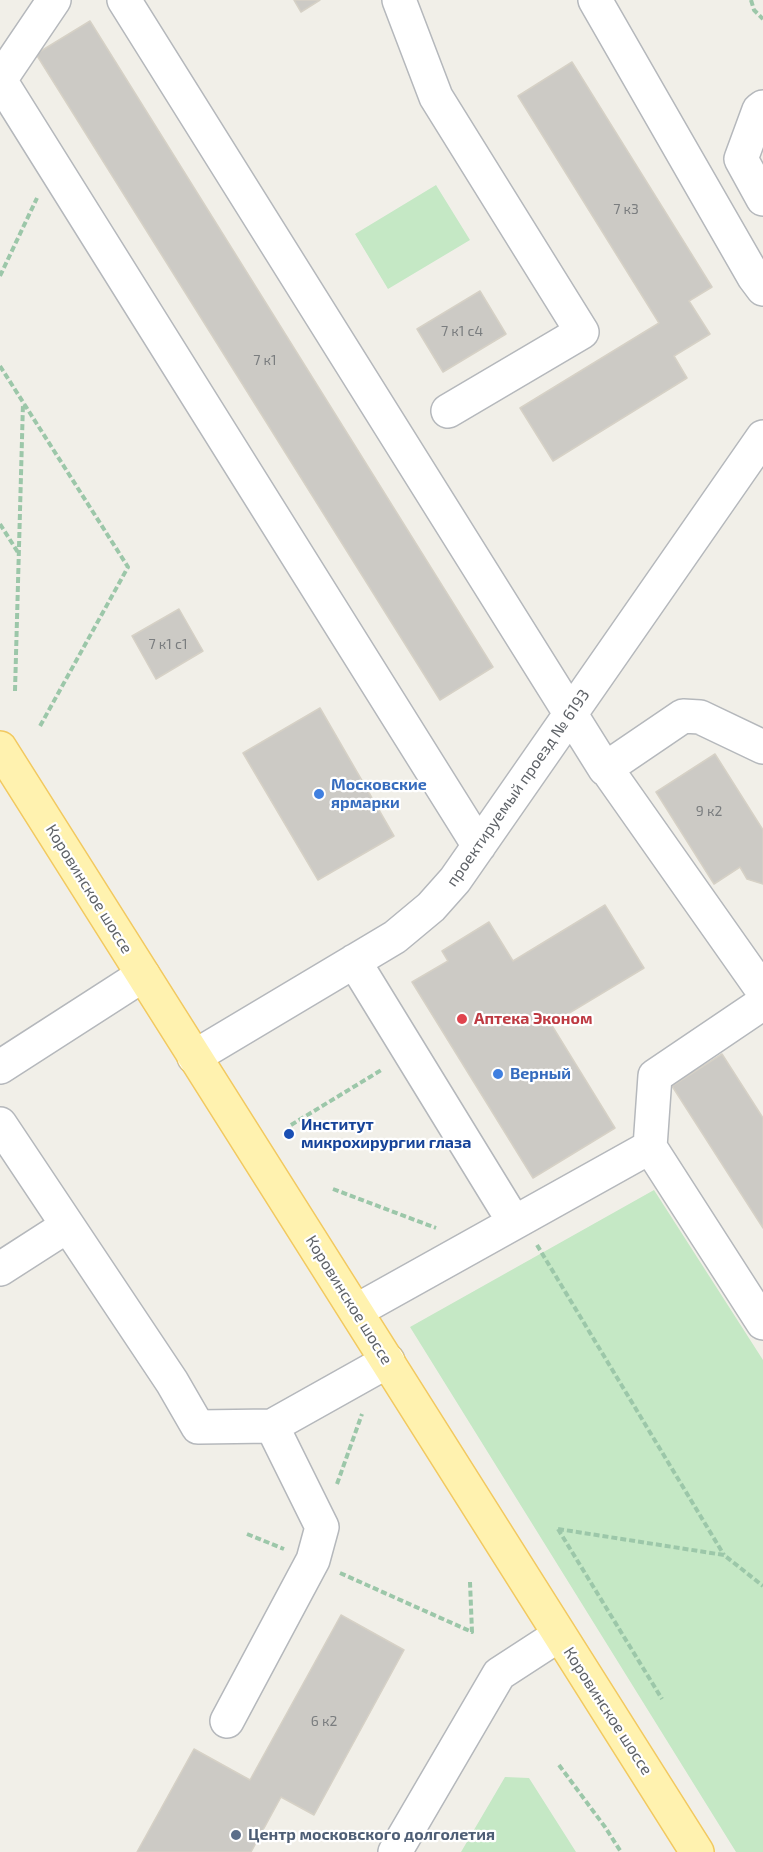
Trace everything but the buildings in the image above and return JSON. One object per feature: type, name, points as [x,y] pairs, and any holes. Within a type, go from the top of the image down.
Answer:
[{"type":"main road","name":"Коровинское шоссе","points":[[0,748],[697,1852]]},
{"type":"street","points":[[54,0],[0,80],[479,846]]},
{"type":"street","points":[[124,0],[605,769],[758,973]]},
{"type":"street","points":[[399,0],[436,97],[582,332],[448,411]]},
{"type":"street","points":[[595,0],[763,289]]},
{"type":"street","points":[[763,107],[759,110],[741,159],[763,199]]},
{"type":"street","name":"проектируемый проезд № 6193","points":[[194,1058],[395,937],[431,907],[455,880],[763,437]]},
{"type":"street","points":[[605,769],[683,716],[700,717],[755,733]]},
{"type":"street","points":[[354,961],[518,1220]]},
{"type":"street","points":[[0,1066],[142,975]]},
{"type":"street","points":[[763,1004],[655,1076],[650,1147],[763,1323]]},
{"type":"street","points":[[0,1124],[172,1382],[198,1427],[272,1426],[388,1361]]},
{"type":"street","points":[[356,1311],[650,1147]]},
{"type":"street","points":[[0,1269],[67,1226]]},
{"type":"street","points":[[227,1721],[313,1560],[322,1527],[272,1426]]},
{"type":"street","points":[[395,1852],[499,1674],[559,1635]]},
{"type":"path","points":[[751,0],[754,10],[763,19]]},
{"type":"path","points":[[0,276],[53,164]]},
{"type":"path","points":[[0,366],[128,567],[39,728]]},
{"type":"path","points":[[15,691],[23,402]]},
{"type":"path","points":[[0,524],[19,554]]},
{"type":"path","points":[[291,1125],[410,1052]]},
{"type":"path","points":[[333,1189],[476,1244]]},
{"type":"path","points":[[518,1220],[724,1555],[763,1586]]},
{"type":"path","points":[[322,1527],[364,1408]]},
{"type":"path","points":[[662,1699],[558,1529],[724,1555]]},
{"type":"path","points":[[247,1534],[313,1560],[472,1632],[470,1582]]},
{"type":"path","points":[[559,1765],[621,1852]]},
{"type":"green space","points":[[436,185],[470,240],[388,289],[355,234]]},
{"type":"green space","points":[[654,1190],[763,1360],[763,1852],[736,1852],[410,1327]]},
{"type":"green space","points":[[505,1777],[529,1778],[576,1852],[461,1852]]},
{"type":"place","name":"Московские ярмарки","points":[[319,794]]},
{"type":"place","name":"Аптека Эконом","points":[[462,1019]]},
{"type":"place","name":"Верный","points":[[498,1074]]},
{"type":"place","name":"Институт микрохирургии глаза","points":[[289,1134]]},
{"type":"place","name":"Центр московского долголетия","points":[[236,1835]]}]
